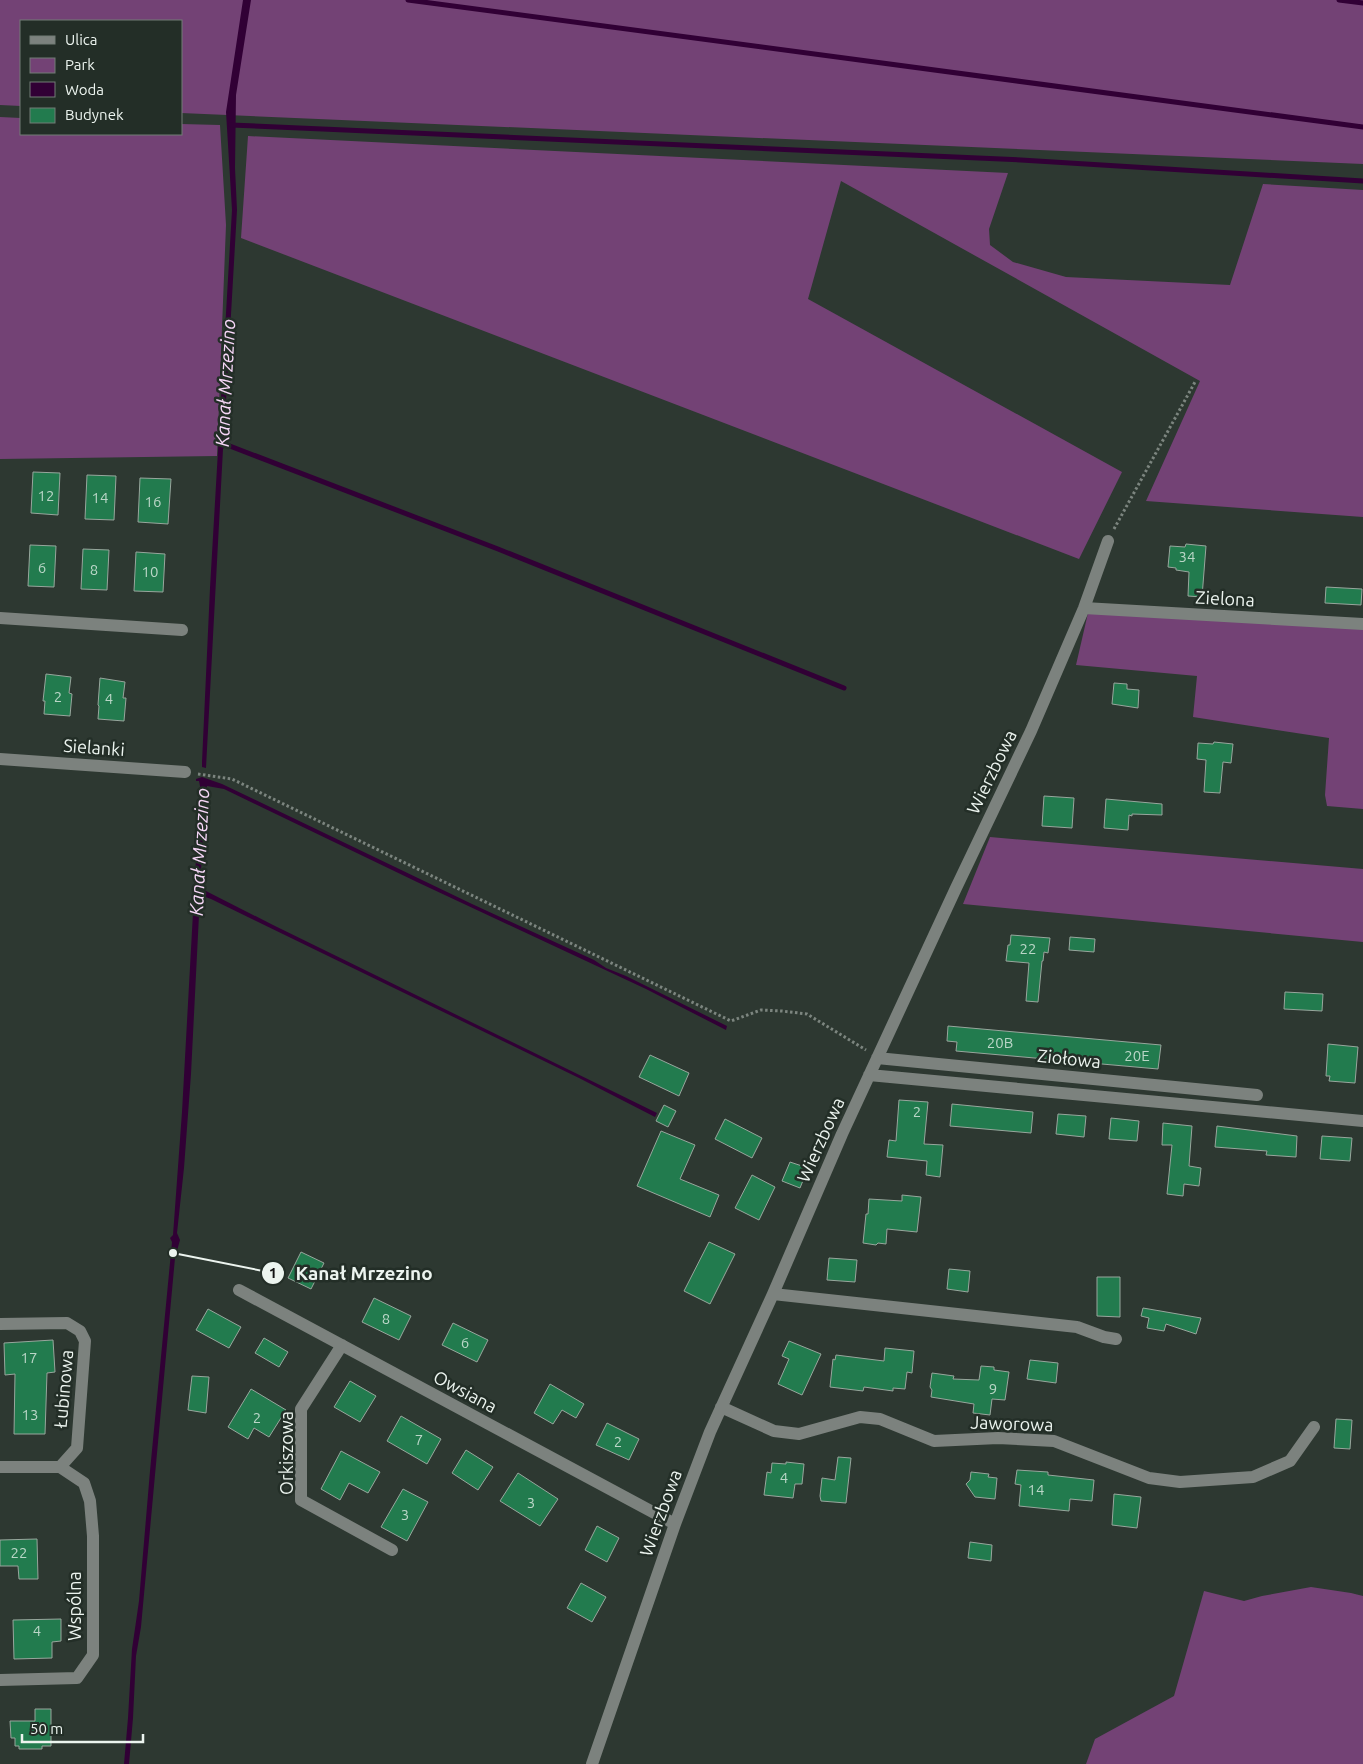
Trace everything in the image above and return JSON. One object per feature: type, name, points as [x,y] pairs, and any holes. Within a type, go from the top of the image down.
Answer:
[{"type":"street","name":"Wierzbowa","points":[[592,1764],[674,1524],[721,1407],[869,1075],[1031,731],[1084,608],[1108,541]]},
{"type":"street","name":"Zielona","points":[[1084,608],[1363,624]]},
{"type":"street","points":[[0,618],[182,630]]},
{"type":"street","name":"Sielanki","points":[[0,759],[185,772]]},
{"type":"street","name":"Ziołowa","points":[[877,1058],[1257,1095]]},
{"type":"street","points":[[869,1075],[1363,1121]]},
{"type":"street","name":"Owsiana","points":[[239,1290],[674,1524]]},
{"type":"street","points":[[773,1294],[1077,1327],[1104,1337],[1116,1339]]},
{"type":"street","name":"Łubinowa","points":[[0,1324],[67,1323],[80,1331],[85,1342],[77,1448],[60,1467]]},
{"type":"street","name":"Orkiszowa","points":[[342,1345],[301,1409],[301,1500],[392,1550]]},
{"type":"street","name":"Jaworowa","points":[[721,1407],[774,1431],[799,1434],[860,1418],[880,1419],[934,1441],[998,1438],[1054,1441],[1149,1478],[1180,1482],[1253,1477],[1290,1461],[1314,1426]]},
{"type":"street","points":[[0,1467],[60,1467]]},
{"type":"street","name":"Wspólna","points":[[0,1680],[77,1678],[93,1655],[93,1536],[90,1501],[84,1483],[60,1467]]},
{"type":"path","points":[[1108,541],[1195,382]]},
{"type":"path","points":[[185,772],[232,779],[731,1021],[761,1010],[806,1014],[858,1043],[877,1058]]},
{"type":"green space","points":[[0,0],[1363,0],[1363,164],[182,113],[182,20],[20,20],[20,106],[0,105]]},
{"type":"green space","points":[[0,117],[20,118],[20,135],[182,135],[182,124],[220,125],[226,225],[217,456],[0,459]]},
{"type":"green space","points":[[248,136],[1008,173],[989,229],[990,245],[1013,262],[1066,277],[1230,285],[1263,184],[1363,190],[1363,517],[1146,501],[1200,381],[841,181],[808,299],[1122,472],[1079,559],[241,238]]},
{"type":"green space","points":[[1088,613],[1363,627],[1363,809],[1327,806],[1325,795],[1329,738],[1193,717],[1197,676],[1076,665]]},
{"type":"green space","points":[[990,837],[1363,869],[1363,942],[963,904]]},
{"type":"green space","points":[[1311,1587],[1363,1596],[1363,1764],[1086,1764],[1095,1739],[1174,1696],[1204,1591],[1244,1601]]},
{"type":"water","points":[[243,0],[251,0],[236,95],[235,168],[237,210],[206,768],[202,767],[202,762],[210,588],[232,210],[226,112]]},
{"type":"water","points":[[202,777],[222,784],[472,904],[594,960],[606,968],[727,1026],[726,1030],[646,989],[224,789],[207,786],[200,884],[202,889],[657,1113],[655,1117],[579,1078],[200,895],[191,1074],[177,1233],[180,1240],[175,1258],[141,1627],[136,1656],[129,1764],[124,1764],[132,1649],[139,1601],[172,1242],[170,1238],[173,1235],[182,1112],[200,786],[199,781],[196,781],[196,779]]},
{"type":"building","points":[[33,472],[60,473],[58,515],[31,513]]},
{"type":"building","points":[[87,475],[116,476],[114,520],[85,519]]},
{"type":"building","points":[[140,478],[171,479],[168,524],[138,522]]},
{"type":"building","points":[[1186,544],[1206,546],[1202,597],[1188,596],[1189,572],[1168,567],[1170,546],[1185,547]]},
{"type":"building","points":[[30,545],[56,546],[54,587],[28,586]]},
{"type":"building","points":[[83,549],[109,550],[107,590],[81,589]]},
{"type":"building","points":[[136,552],[165,554],[163,592],[134,591]]},
{"type":"building","points":[[1326,587],[1362,589],[1361,605],[1325,603]]},
{"type":"building","points":[[46,674],[71,677],[69,693],[72,694],[70,716],[44,714],[45,701],[43,701]]},
{"type":"building","points":[[100,678],[125,682],[123,698],[126,698],[124,721],[98,719]]},
{"type":"building","points":[[1114,683],[1127,684],[1127,689],[1139,690],[1138,708],[1112,704]]},
{"type":"building","points":[[1214,742],[1233,744],[1231,763],[1223,762],[1220,793],[1204,792],[1206,760],[1197,759],[1198,743],[1213,744]]},
{"type":"building","points":[[1044,796],[1074,798],[1072,828],[1042,826]]},
{"type":"building","points":[[1106,799],[1162,804],[1162,815],[1132,814],[1132,816],[1129,815],[1128,830],[1104,828]]},
{"type":"building","points":[[1011,935],[1050,938],[1048,953],[1044,952],[1042,961],[1038,1002],[1026,1001],[1029,963],[1006,961]]},
{"type":"building","points":[[1070,937],[1095,939],[1094,952],[1069,950]]},
{"type":"building","points":[[1285,992],[1323,994],[1322,1011],[1284,1009]]},
{"type":"building","points":[[948,1026],[1161,1045],[1158,1069],[956,1051],[957,1042],[947,1041]]},
{"type":"building","points":[[1328,1044],[1358,1047],[1355,1083],[1329,1081],[1330,1076],[1326,1076]]},
{"type":"building","points":[[650,1055],[689,1073],[679,1096],[639,1077]]},
{"type":"building","points":[[899,1100],[928,1102],[924,1144],[943,1145],[940,1177],[926,1175],[927,1161],[887,1157],[889,1140],[896,1141]]},
{"type":"building","points":[[952,1104],[1033,1112],[1031,1133],[950,1126]]},
{"type":"building","points":[[664,1105],[676,1111],[668,1127],[656,1121]]},
{"type":"building","points":[[1058,1114],[1086,1116],[1084,1137],[1056,1134]]},
{"type":"building","points":[[1111,1118],[1139,1121],[1137,1141],[1109,1139]]},
{"type":"building","points":[[725,1119],[762,1138],[752,1158],[715,1139]]},
{"type":"building","points":[[1163,1123],[1192,1126],[1189,1166],[1201,1168],[1199,1186],[1184,1184],[1183,1196],[1167,1194],[1172,1145],[1162,1145]]},
{"type":"building","points":[[1217,1126],[1297,1136],[1296,1157],[1266,1155],[1267,1151],[1215,1147]]},
{"type":"building","points":[[661,1131],[695,1145],[680,1179],[719,1195],[710,1217],[637,1186]]},
{"type":"building","points":[[1322,1136],[1352,1138],[1350,1161],[1320,1159]]},
{"type":"building","points":[[790,1162],[808,1168],[800,1188],[782,1181]]},
{"type":"building","points":[[752,1175],[775,1187],[759,1220],[735,1208]]},
{"type":"building","points":[[902,1195],[921,1197],[917,1232],[887,1229],[886,1244],[863,1243],[869,1199],[902,1201]]},
{"type":"building","points":[[709,1242],[735,1254],[710,1304],[684,1291]]},
{"type":"building","points":[[301,1252],[324,1263],[311,1289],[288,1278]]},
{"type":"building","points":[[829,1258],[857,1260],[855,1282],[827,1280]]},
{"type":"building","points":[[949,1269],[970,1271],[968,1292],[947,1289]]},
{"type":"building","points":[[1097,1277],[1120,1277],[1120,1317],[1097,1316]]},
{"type":"building","points":[[374,1298],[411,1316],[399,1340],[362,1322]]},
{"type":"building","points":[[1143,1308],[1201,1318],[1196,1334],[1166,1324],[1164,1331],[1147,1328],[1149,1318],[1141,1316]]},
{"type":"building","points":[[208,1309],[241,1327],[229,1348],[196,1330]]},
{"type":"building","points":[[453,1323],[488,1340],[477,1362],[442,1345]]},
{"type":"building","points":[[264,1338],[288,1352],[279,1367],[255,1353]]},
{"type":"building","points":[[53,1340],[55,1372],[47,1373],[45,1434],[14,1434],[15,1374],[5,1375],[4,1343]]},
{"type":"building","points":[[789,1341],[821,1354],[802,1395],[778,1384],[789,1359],[782,1356]]},
{"type":"building","points":[[885,1348],[914,1351],[912,1373],[907,1372],[905,1389],[893,1388],[893,1391],[864,1387],[863,1391],[830,1387],[833,1359],[835,1360],[836,1355],[884,1361]]},
{"type":"building","points":[[1030,1360],[1058,1363],[1056,1383],[1027,1379]]},
{"type":"building","points":[[981,1366],[994,1367],[994,1370],[1009,1372],[1005,1400],[992,1399],[990,1415],[973,1413],[974,1404],[931,1397],[932,1373],[954,1376],[953,1379],[979,1380]]},
{"type":"building","points":[[192,1376],[209,1377],[206,1413],[188,1410]]},
{"type":"building","points":[[350,1381],[376,1396],[360,1422],[334,1407]]},
{"type":"building","points":[[550,1384],[584,1404],[576,1418],[562,1410],[553,1424],[534,1413]]},
{"type":"building","points":[[251,1389],[286,1410],[269,1437],[254,1428],[248,1439],[228,1427]]},
{"type":"building","points":[[401,1416],[441,1439],[427,1464],[387,1441]]},
{"type":"building","points":[[1336,1419],[1352,1420],[1350,1449],[1334,1448]]},
{"type":"building","points":[[607,1423],[639,1439],[629,1460],[596,1445]]},
{"type":"building","points":[[466,1450],[493,1467],[478,1490],[452,1473]]},
{"type":"building","points":[[341,1451],[380,1472],[368,1493],[349,1483],[340,1500],[321,1489]]},
{"type":"building","points":[[838,1457],[851,1458],[846,1503],[821,1501],[822,1478],[835,1480]]},
{"type":"building","points":[[786,1462],[804,1464],[802,1484],[795,1484],[793,1498],[764,1495],[767,1472],[771,1473],[772,1463],[786,1464]]},
{"type":"building","points":[[1017,1470],[1048,1472],[1048,1475],[1094,1480],[1092,1501],[1070,1499],[1069,1511],[1019,1506],[1021,1485],[1015,1484]]},
{"type":"building","points":[[971,1472],[989,1474],[988,1477],[997,1478],[995,1499],[975,1497],[966,1484],[970,1480]]},
{"type":"building","points":[[518,1473],[558,1499],[540,1526],[500,1501]]},
{"type":"building","points":[[403,1489],[428,1502],[407,1541],[381,1527]]},
{"type":"building","points":[[1114,1494],[1141,1497],[1137,1528],[1112,1525]]},
{"type":"building","points":[[597,1526],[619,1538],[607,1562],[585,1550]]},
{"type":"building","points":[[37,1539],[38,1579],[19,1579],[18,1566],[0,1566],[0,1540]]},
{"type":"building","points":[[970,1542],[992,1545],[991,1561],[968,1558]]},
{"type":"building","points":[[581,1583],[606,1597],[592,1622],[567,1608]]},
{"type":"building","points":[[61,1619],[61,1641],[52,1642],[52,1658],[14,1659],[13,1620]]},
{"type":"building","points":[[35,1709],[51,1709],[51,1746],[42,1746],[42,1749],[19,1749],[19,1746],[15,1746],[15,1738],[11,1738],[10,1721],[35,1721]]},
{"type":"waterway","points":[[408,0],[1363,127]]},
{"type":"waterway","points":[[1339,0],[1363,3]]},
{"type":"waterway","points":[[231,125],[1021,160],[1363,181]]},
{"type":"waterway","points":[[222,443],[498,549],[844,688]]},
{"type":"place","name":"Kanał Mrzezino","points":[[173,1253]]}]
